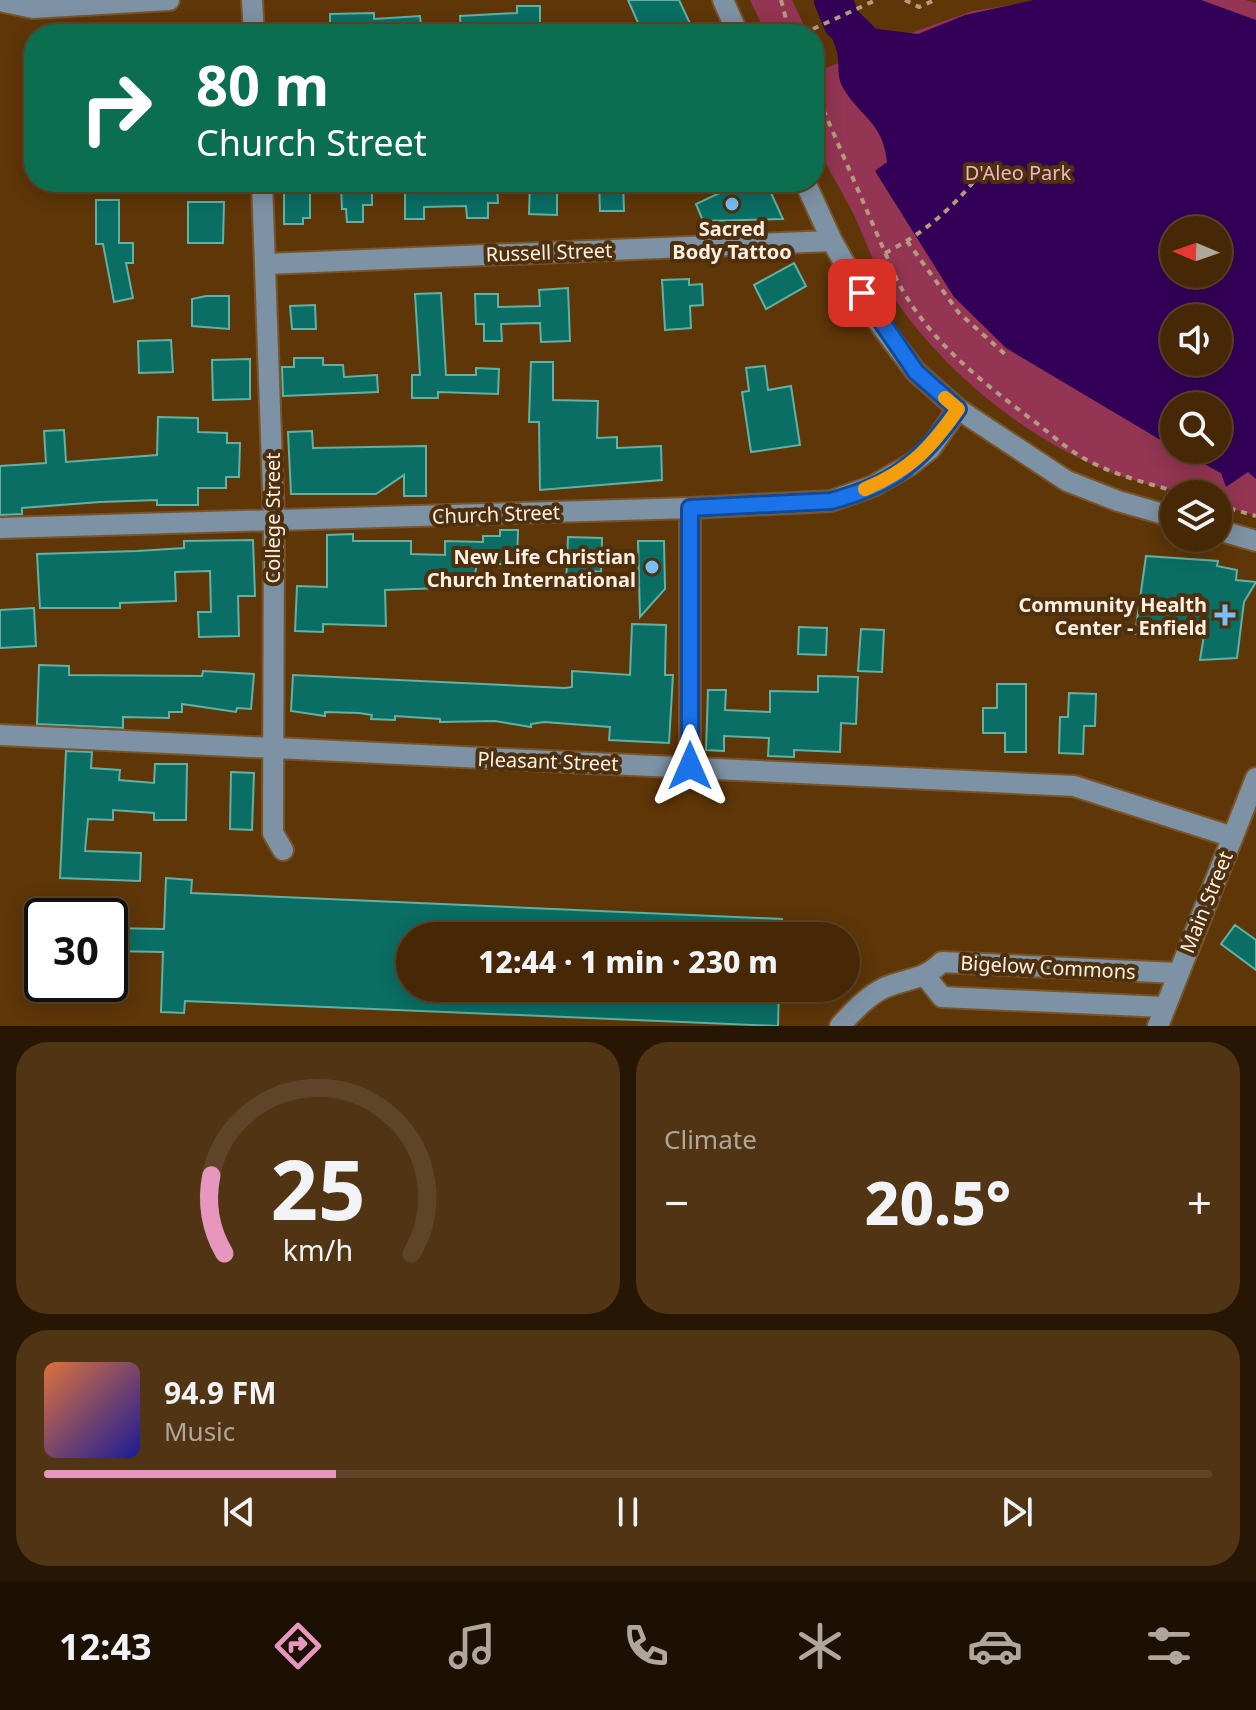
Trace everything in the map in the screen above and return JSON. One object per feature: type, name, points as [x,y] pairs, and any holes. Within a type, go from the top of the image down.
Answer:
[{"type":"street","points":[[0,1],[33,8],[169,0]]},
{"type":"street","points":[[252,0],[253,24]]},
{"type":"street","points":[[723,0],[734,24]]},
{"type":"street","name":"College Street","points":[[262,192],[274,521],[271,666],[275,749],[273,833],[283,850]]},
{"type":"street","points":[[810,192],[832,241],[876,319],[916,372],[958,409],[1067,481],[1160,513]]},
{"type":"street","name":"Russell Street","points":[[266,264],[832,241]]},
{"type":"street","name":"Church Street","points":[[0,528],[690,508],[831,501],[852,495],[910,465],[930,449],[958,409]]},
{"type":"street","points":[[690,508],[690,766]]},
{"type":"street","points":[[1232,534],[1256,541]]},
{"type":"street","name":"Pleasant Street","points":[[0,735],[1074,786],[1233,837]]},
{"type":"street","name":"Main Street","points":[[1161,1016],[1256,778]]},
{"type":"street","name":"Bigelow Commons","points":[[840,1026],[853,1011],[884,988],[926,977],[942,962],[1177,973]]},
{"type":"street","name":"Bigelow Commons","points":[[926,977],[942,997],[1161,1016]]},
{"type":"path","points":[[781,0],[787,24]]},
{"type":"path","points":[[824,24],[876,0]]},
{"type":"path","points":[[905,0],[919,7],[935,0]]},
{"type":"path","points":[[824,111],[905,297],[927,326],[988,387],[1087,460],[1160,486]]},
{"type":"path","points":[[885,253],[907,241],[958,202],[979,175]]},
{"type":"path","points":[[907,241],[959,313],[1007,356]]},
{"type":"path","points":[[1232,509],[1256,516]]},
{"type":"green space","points":[[750,0],[792,0],[803,24],[761,24]]},
{"type":"green space","name":"D'Aleo Park","points":[[1042,0],[1245,0],[1256,3],[1256,516],[1232,509],[1232,480],[1160,480],[1160,487],[1124,477],[1078,458],[992,402],[954,369],[920,333],[892,295],[824,159],[824,64],[826,68],[973,11]]},
{"type":"shaded area","name":"D'Aleo Park","points":[[1034,0],[1201,0],[1256,20],[1256,479],[1248,472],[1232,483],[1232,480],[1224,480],[1221,473],[1204,464],[1232,464],[1232,392],[1160,392],[1160,440],[1006,348],[954,297],[875,171],[887,162],[885,149],[876,129],[841,84],[837,52],[828,28],[858,14],[870,28],[918,34],[965,15]]},
{"type":"building","points":[[628,0],[679,0],[690,24],[639,24]]},
{"type":"building","points":[[517,6],[540,6],[540,24],[460,24],[460,16],[517,13]]},
{"type":"building","points":[[374,13],[374,19],[420,16],[421,24],[330,24],[330,14]]},
{"type":"building","points":[[284,192],[310,192],[310,218],[303,218],[303,224],[284,224]]},
{"type":"building","points":[[341,192],[372,192],[372,205],[363,205],[363,222],[347,222],[346,209],[342,209]]},
{"type":"building","points":[[405,192],[497,192],[498,203],[488,203],[488,218],[467,218],[466,206],[424,207],[424,219],[405,219]]},
{"type":"building","points":[[530,192],[557,192],[557,215],[529,214]]},
{"type":"building","points":[[599,192],[623,192],[624,211],[600,211]]},
{"type":"building","points":[[722,192],[771,192],[783,219],[703,221],[696,204]]},
{"type":"building","points":[[96,200],[119,200],[119,243],[133,243],[133,263],[126,263],[133,298],[114,302],[103,244],[96,244]]},
{"type":"building","points":[[188,202],[224,202],[223,243],[188,243]]},
{"type":"building","points":[[794,263],[806,286],[766,309],[754,285]]},
{"type":"building","points":[[689,279],[689,285],[702,284],[703,305],[690,306],[691,328],[665,330],[662,280]]},
{"type":"building","points":[[568,288],[570,341],[541,342],[540,323],[501,324],[502,341],[484,341],[484,324],[476,324],[475,294],[498,294],[498,307],[540,306],[539,290]]},
{"type":"building","points":[[441,293],[446,375],[476,375],[476,368],[499,369],[498,394],[438,392],[438,398],[412,398],[412,375],[420,375],[415,294]]},
{"type":"building","points":[[229,296],[229,329],[192,326],[192,299]]},
{"type":"building","points":[[315,305],[316,329],[292,329],[290,306]]},
{"type":"building","points":[[171,340],[173,372],[139,373],[138,341]]},
{"type":"building","points":[[294,358],[323,358],[323,365],[343,365],[344,377],[377,375],[378,392],[283,396],[282,367],[294,367]]},
{"type":"building","points":[[250,359],[250,399],[213,400],[212,360]]},
{"type":"building","points":[[531,362],[553,362],[553,400],[598,401],[597,438],[617,437],[617,448],[661,446],[662,480],[540,490],[539,422],[529,422]]},
{"type":"building","points":[[765,366],[768,390],[791,386],[800,445],[751,452],[742,392],[749,391],[746,368]]},
{"type":"building","points":[[158,417],[198,418],[198,432],[227,433],[227,443],[240,443],[239,477],[226,477],[226,488],[198,488],[198,505],[157,505],[157,500],[100,502],[22,508],[22,514],[0,515],[0,466],[46,463],[44,431],[64,430],[66,462],[157,455]]},
{"type":"building","points":[[312,431],[313,448],[426,446],[426,496],[404,496],[404,475],[376,494],[291,494],[288,432]]},
{"type":"building","points":[[500,530],[518,530],[517,564],[477,564],[472,587],[385,590],[386,626],[323,624],[323,632],[295,631],[297,586],[327,587],[327,535],[353,534],[353,541],[411,541],[411,554],[445,555],[445,541],[483,542],[483,536],[500,536]]},
{"type":"building","points":[[568,537],[602,538],[601,572],[594,571],[594,586],[566,585]]},
{"type":"building","points":[[253,540],[255,596],[238,596],[239,636],[199,637],[198,612],[211,612],[210,571],[175,572],[176,601],[120,603],[120,608],[40,608],[37,554],[184,548],[184,541]]},
{"type":"building","name":"New Life Christian Church International","points":[[638,541],[664,541],[665,589],[640,617]]},
{"type":"building","points":[[1146,556],[1218,561],[1217,566],[1237,570],[1236,580],[1256,582],[1244,602],[1237,658],[1200,660],[1204,635],[1135,634]]},
{"type":"building","points":[[34,608],[36,646],[0,648],[0,610]]},
{"type":"building","points":[[632,624],[666,625],[665,675],[673,675],[669,743],[609,740],[610,727],[544,722],[531,724],[531,727],[495,721],[440,722],[440,719],[395,716],[395,720],[371,719],[372,715],[359,713],[325,712],[325,716],[291,711],[293,675],[565,688],[572,687],[572,671],[630,675]]},
{"type":"building","points":[[799,627],[827,628],[826,655],[798,654]]},
{"type":"building","points":[[861,629],[884,630],[882,672],[858,671]]},
{"type":"building","points":[[39,665],[69,666],[69,675],[202,676],[203,671],[254,674],[251,709],[237,708],[236,712],[182,704],[182,712],[169,712],[169,718],[123,717],[123,728],[37,724]]},
{"type":"building","points":[[818,676],[858,677],[856,724],[841,723],[840,752],[794,750],[794,757],[768,756],[769,738],[724,736],[724,751],[706,750],[708,690],[726,690],[725,710],[770,712],[770,691],[818,692]]},
{"type":"building","points":[[997,684],[1026,684],[1026,752],[1005,752],[1005,733],[983,733],[983,708],[997,708]]},
{"type":"building","points":[[1069,693],[1096,694],[1095,726],[1084,726],[1083,754],[1059,753],[1060,717],[1068,717]]},
{"type":"building","points":[[66,751],[92,752],[91,768],[120,770],[119,780],[154,783],[155,764],[187,764],[186,820],[154,820],[154,813],[113,810],[113,820],[88,819],[85,851],[141,853],[140,881],[60,878]]},
{"type":"building","points":[[231,772],[254,773],[252,830],[230,829]]},
{"type":"building","points":[[166,878],[192,880],[191,893],[782,919],[782,922],[396,922],[396,1002],[779,1002],[778,1026],[185,1001],[184,1013],[161,1012],[163,952],[128,951],[128,928],[164,929]]},
{"type":"building","points":[[1235,925],[1256,940],[1256,970],[1221,944]]},
{"type":"waterway","points":[[833,0],[842,22],[878,57]]},
{"type":"slow traffic","points":[[865,489],[910,465],[930,449],[958,409],[945,398]]},
{"type":"place","name":"Sacred Body Tattoo","points":[[732,204]]},
{"type":"place","name":"New Life Christian Church International","points":[[652,567]]},
{"type":"place","name":"Community Health Center - Enfield","points":[[1225,615]]},
{"type":"route","points":[[690,766],[690,508],[831,501],[852,495],[910,465],[930,449],[958,409],[916,372],[876,319],[862,293]]}]
